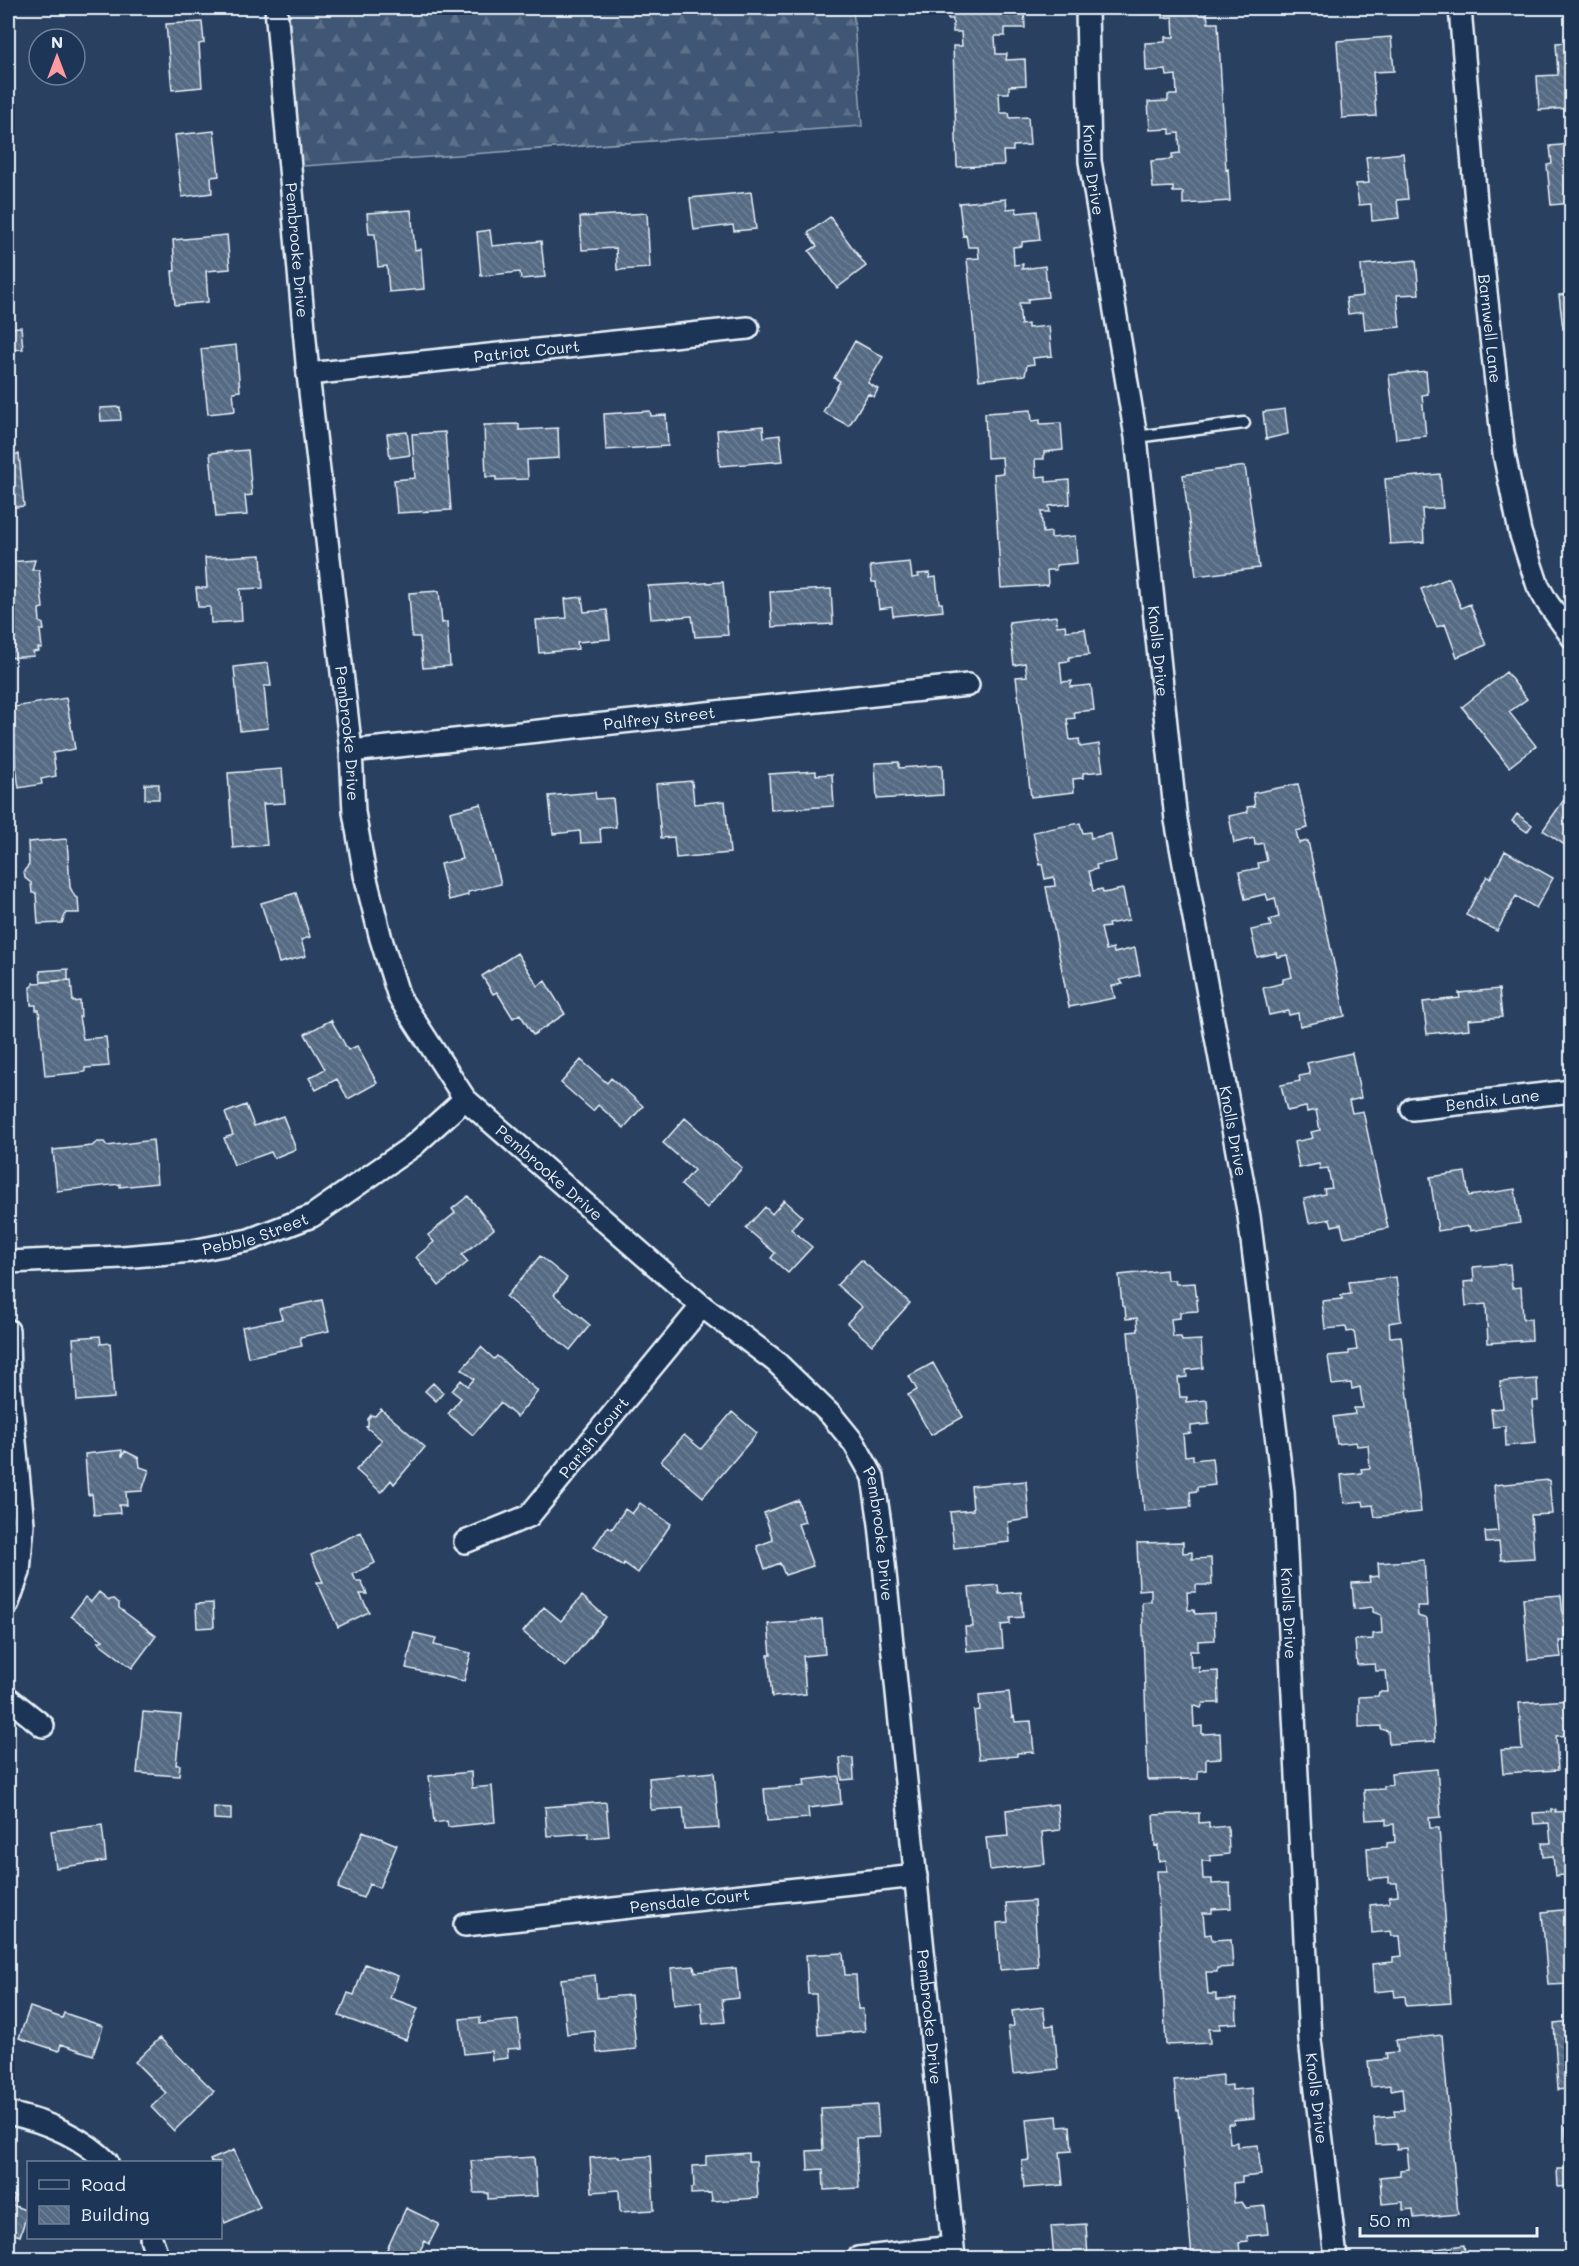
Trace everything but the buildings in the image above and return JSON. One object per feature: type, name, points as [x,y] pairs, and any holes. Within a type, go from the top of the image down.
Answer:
[{"type":"street","name":"Pembrooke Drive","points":[[276,8],[308,374],[351,751],[354,812],[365,875],[381,939],[399,997],[465,1099],[702,1306],[775,1361],[832,1416],[854,1443],[873,1477],[880,1524],[953,2253]]},
{"type":"street","name":"Knolls Drive","points":[[1088,8],[1090,160],[1136,437],[1176,820],[1249,1216],[1283,1491],[1310,2040],[1336,2259]]},
{"type":"street","name":"Barnwell Lane","points":[[1460,8],[1476,202],[1504,454],[1515,515],[1538,586],[1572,637]]},
{"type":"street","name":"Patriot Court","points":[[308,374],[748,328]]},
{"type":"street","name":"Palfrey Street","points":[[351,751],[969,685]]},
{"type":"street","name":"Bendix Lane","points":[[1412,1109],[1572,1091]]},
{"type":"street","name":"Pebble Street","points":[[8,1262],[122,1257],[192,1251],[249,1240],[312,1216],[413,1146],[465,1099]]},
{"type":"street","name":"Parish Court","points":[[465,1542],[529,1516],[702,1306]]},
{"type":"street","points":[[8,1330],[9,1380],[23,1524],[19,1572],[8,1603]]},
{"type":"street","points":[[8,1698],[43,1726]]},
{"type":"street","name":"Pensdale Court","points":[[465,1925],[916,1876]]},
{"type":"street","points":[[8,2113],[62,2130],[94,2149],[105,2161]]},
{"type":"street","points":[[151,2239],[158,2259]]},
{"type":"street","points":[[858,2259],[953,2253]]},
{"type":"lane","points":[[1136,437],[1244,423]]},
{"type":"green space","points":[[274,8],[853,8],[862,126],[290,167]]}]
